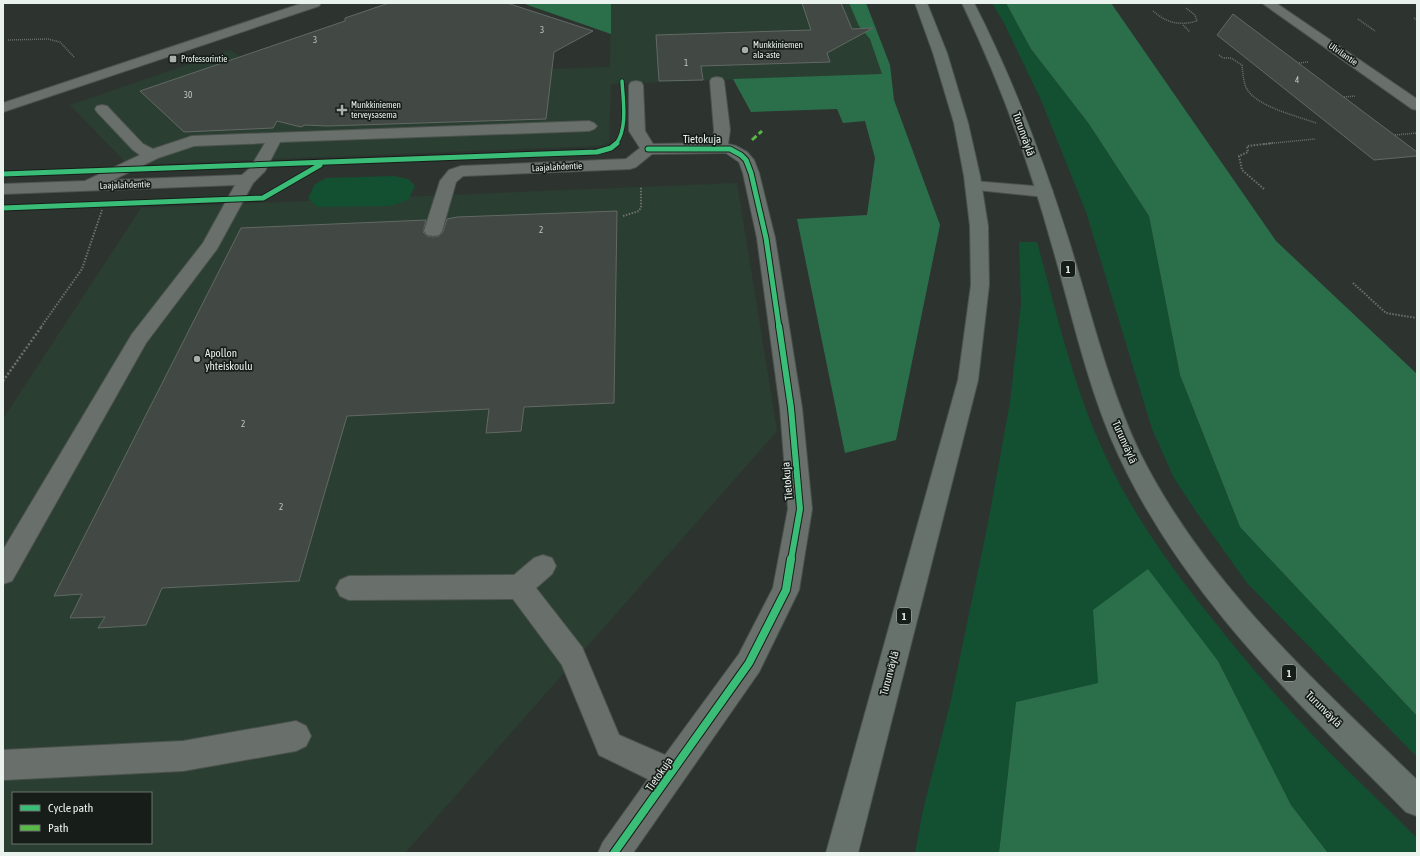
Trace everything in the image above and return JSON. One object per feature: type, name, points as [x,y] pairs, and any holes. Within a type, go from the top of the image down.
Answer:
[{"type":"highway","name":"Turunväylä","points":[[842,853],[968,380],[980,285],[979,226],[961,123],[940,52],[922,3]]},
{"type":"highway","name":"Turunväylä","points":[[968,3],[983,32],[1023,128],[1045,192],[1108,403],[1131,458],[1173,533],[1223,598],[1290,675],[1417,801]]},
{"type":"street","points":[[3,108],[315,3]]},
{"type":"street","name":"Ulvilantie","points":[[1268,3],[1417,106]]},
{"type":"street","points":[[717,81],[722,130],[720,148]]},
{"type":"street","points":[[636,85],[637,131],[648,150]]},
{"type":"street","points":[[102,109],[138,147],[152,155]]},
{"type":"street","points":[[86,187],[152,155],[192,141],[589,126]]},
{"type":"street","points":[[3,573],[139,339],[211,245],[246,180],[257,171],[275,138]]},
{"type":"street","name":"Tietokuja","points":[[614,853],[749,663],[786,590],[800,509],[792,408],[766,238],[752,173],[746,160],[741,155],[730,149],[648,150]]},
{"type":"street","name":"Laajalahdentie","points":[[433,231],[448,181],[455,173],[461,171],[630,164],[648,150]]},
{"type":"street","name":"Laajalahdentie","points":[[3,189],[246,180]]},
{"type":"street","points":[[973,186],[1045,192]]},
{"type":"street","points":[[349,588],[519,587],[543,566]]},
{"type":"street","points":[[519,587],[572,656],[609,745],[657,767],[669,776]]},
{"type":"street","points":[[3,765],[183,756],[296,736]]},
{"type":"path","points":[[1153,11],[1164,21],[1183,25],[1197,21],[1195,15],[1186,8]]},
{"type":"path","points":[[1358,19],[1376,31]]},
{"type":"path","points":[[1183,25],[1190,32]]},
{"type":"path","points":[[8,40],[48,39],[60,42],[77,60]]},
{"type":"path","points":[[1219,55],[1223,58],[1231,58],[1242,65],[1246,86],[1249,92],[1266,104],[1316,123]]},
{"type":"path","points":[[1395,135],[1417,133]]},
{"type":"path","points":[[1264,189],[1242,170],[1239,156],[1248,152],[1247,146],[1315,139]]},
{"type":"path","points":[[3,381],[82,269],[104,204],[96,204]]},
{"type":"path","points":[[1352,283],[1386,314],[1417,318]]},
{"type":"shaded area","name":"Munkkiniemen terveysasema","points":[[611,3],[858,3],[889,74],[611,84],[609,142],[603,145],[595,146],[128,165],[70,105],[231,50],[263,74],[483,46],[552,69],[610,67]]},
{"type":"shaded area","points":[[737,183],[777,431],[405,853],[3,853],[3,419],[141,208]]},
{"type":"green space","points":[[522,3],[611,3],[611,34]]},
{"type":"green space","points":[[849,3],[866,3],[890,65],[894,100],[940,225],[896,440],[845,453],[797,219],[867,215],[875,158],[865,121],[843,123],[837,109],[751,112],[733,79],[882,74],[870,39],[859,26]]},
{"type":"green space","points":[[992,3],[1006,3],[1031,49],[1089,124],[1149,216],[1180,375],[1240,527],[1417,716],[1417,757],[1247,583],[1174,478],[1152,429],[1086,212],[1041,100],[1004,23]]},
{"type":"green space","points":[[1006,3],[1111,3],[1276,241],[1417,374],[1417,716],[1240,527],[1180,375],[1149,216],[1089,124],[1031,49]]},
{"type":"green space","points":[[394,176],[408,179],[415,186],[408,200],[389,206],[317,207],[308,198],[315,184],[326,178]]},
{"type":"green space","points":[[1019,242],[1037,242],[1067,352],[1085,407],[1095,433],[1116,477],[1147,530],[1194,596],[1230,642],[1268,686],[1324,747],[1417,838],[1417,853],[1328,853],[1291,805],[1218,661],[1093,610],[1098,683],[1016,702],[999,853],[915,853],[923,810],[951,700],[988,523],[1010,402],[1021,304]]},
{"type":"green space","points":[[1148,569],[1218,661],[1291,805],[1328,853],[999,853],[1016,702],[1098,683],[1093,610]]},
{"type":"building","points":[[389,3],[507,3],[593,31],[554,52],[546,119],[327,126],[305,125],[301,127],[277,121],[273,128],[184,132],[140,91],[345,21],[345,18]]},
{"type":"building","points":[[802,3],[841,3],[852,29],[873,28],[827,53],[830,62],[701,66],[703,80],[659,81],[656,35],[811,30]]},
{"type":"building","points":[[1233,14],[1417,152],[1417,156],[1374,160],[1217,35]]},
{"type":"building","points":[[617,211],[614,403],[524,407],[521,431],[486,433],[489,409],[347,416],[299,581],[162,588],[146,625],[98,628],[105,617],[70,618],[82,594],[54,596],[241,228],[426,220],[423,232],[427,236],[433,237],[439,236],[443,232],[447,219],[457,217]]},
{"type":"marked path","points":[[752,140],[762,131]]},
{"type":"cycle path","points":[[3,174],[597,152],[613,147],[619,141],[623,106],[622,81]]},
{"type":"cycle path","points":[[614,853],[749,663],[786,590],[800,509],[791,408],[766,238],[751,173],[746,160],[741,155],[730,149],[648,149]]},
{"type":"cycle path","points":[[3,208],[263,198],[320,165]]},
{"type":"place","name":"Munkkiniemen ala-aste","points":[[745,50]]},
{"type":"place","name":"Professorintie","points":[[173,59]]},
{"type":"place","name":"Munkkiniemen terveysasema","points":[[342,110]]},
{"type":"place","name":"Apollon yhteiskoulu","points":[[197,359]]}]
